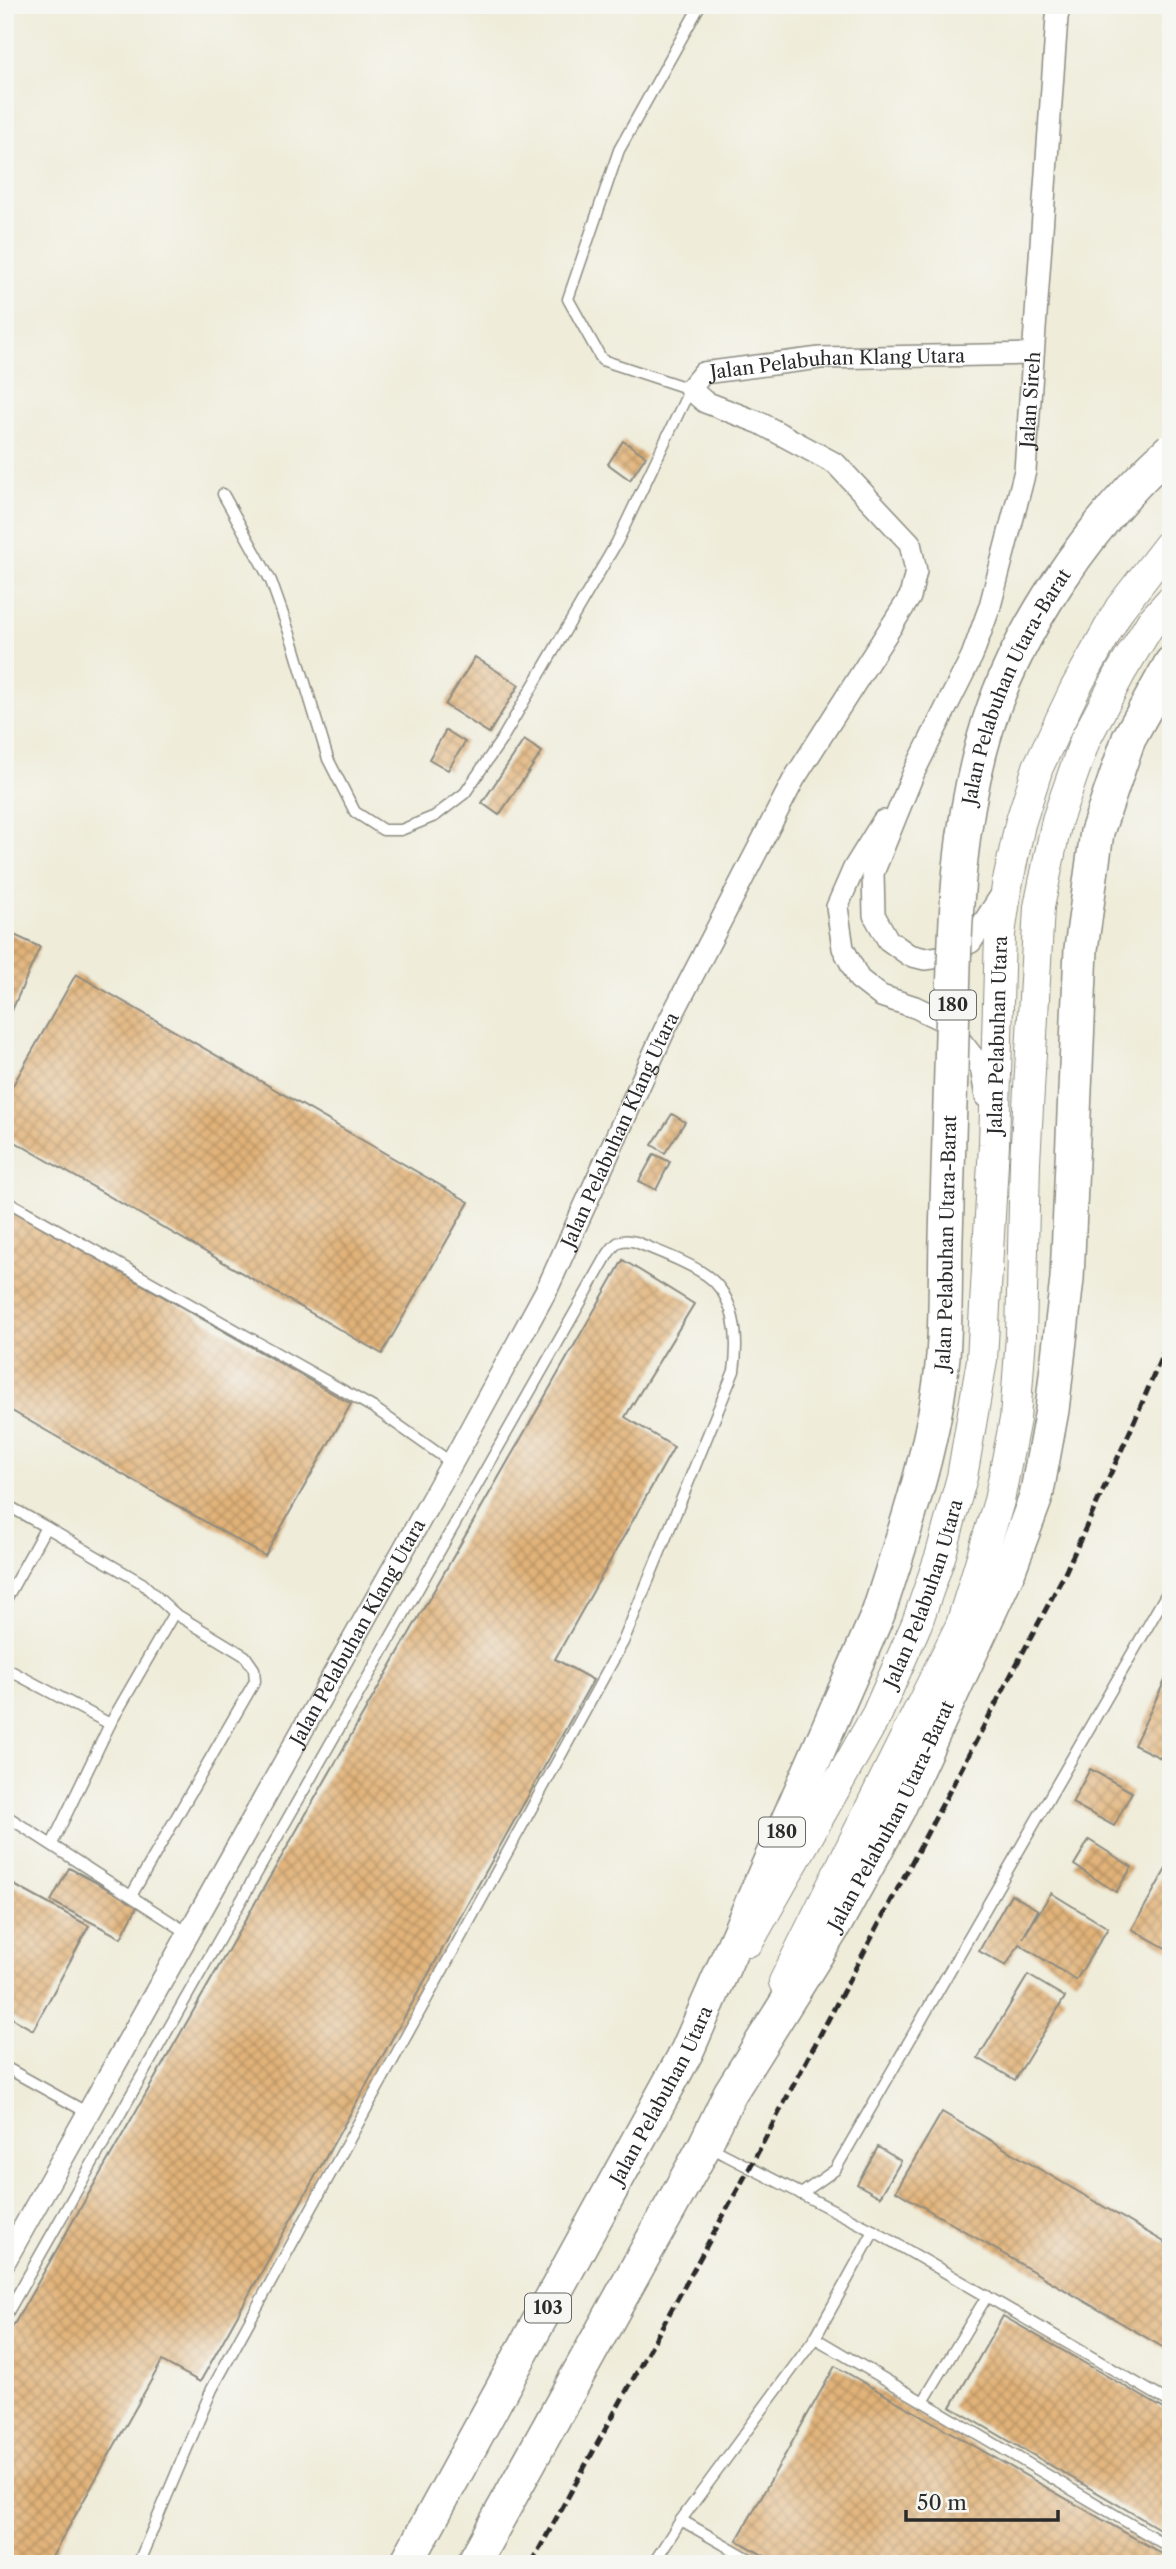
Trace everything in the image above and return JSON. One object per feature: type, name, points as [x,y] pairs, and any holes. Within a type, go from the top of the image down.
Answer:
[{"type":"main road","name":"Jalan Pelabuhan Utara-Barat","points":[[687,2051],[878,1614],[929,1444],[943,1356],[955,911],[966,810],[984,735],[1009,672],[1041,608],[1093,533],[1138,480],[1171,449]]},
{"type":"main road","name":"Jalan Pelabuhan Utara","points":[[406,2564],[687,2051],[877,1714],[917,1623],[962,1477],[982,1360],[994,1144],[1000,947],[1007,886],[1020,824],[1038,767],[1074,689],[1120,608],[1171,542]]},
{"type":"main road","name":"Jalan Pelabuhan Utara","points":[[473,2564],[705,2145],[961,1625],[999,1502],[1015,1419],[1021,1336],[1025,1162],[1039,907],[1057,820],[1085,740],[1146,631],[1171,600]]},
{"type":"main road","name":"Jalan Pelabuhan Utara-Barat","points":[[730,2093],[833,1928],[885,1834],[1009,1570],[1036,1497],[1052,1410],[1067,1279],[1081,949],[1097,832],[1129,738],[1171,663]]},
{"type":"street","name":"Jalan Sireh","points":[[914,772],[972,656],[990,606],[1024,471],[1060,5]]},
{"type":"street","name":"Jalan Pelabuhan Klang Utara","points":[[5,2261],[452,1464],[548,1287],[665,1029],[794,779],[910,597],[916,571],[910,544],[836,464],[760,423],[705,402],[690,389],[703,373],[820,358],[1033,354]]},
{"type":"street","points":[[914,772],[873,873],[874,915],[888,940],[909,955],[925,959],[940,957],[971,942],[1007,886]]},
{"type":"street","points":[[914,772],[854,869],[837,907],[843,947],[859,979],[881,996],[915,1007],[946,1022],[981,1067],[994,1144]]},
{"type":"lane","points":[[223,494],[271,581],[328,759],[355,812],[383,830],[401,830],[435,816],[466,793],[502,739],[617,542],[690,389],[602,360],[568,299],[618,150],[700,5]]},
{"type":"lane","points":[[5,1200],[374,1408],[452,1464]]},
{"type":"lane","points":[[5,2317],[612,1248],[624,1239],[636,1242],[705,1274],[719,1287],[736,1327],[737,1352],[734,1371],[623,1642],[212,2389],[138,2564]]},
{"type":"lane","points":[[5,1504],[142,1583],[174,1613],[245,1656],[254,1669],[255,1681],[131,1896]]},
{"type":"lane","points":[[5,1601],[46,1527]]},
{"type":"lane","points":[[800,2194],[835,2170],[1171,1586]]},
{"type":"lane","points":[[52,1844],[110,1724],[174,1613]]},
{"type":"lane","points":[[5,1668],[110,1724]]},
{"type":"lane","points":[[5,1815],[188,1933]]},
{"type":"lane","points":[[5,2067],[88,2113]]},
{"type":"lane","points":[[705,2145],[874,2231],[1171,2403]]},
{"type":"lane","points":[[653,2564],[681,2520],[815,2339],[874,2231]]},
{"type":"lane","points":[[923,2402],[987,2296]]},
{"type":"lane","points":[[815,2339],[1171,2548]]},
{"type":"lane","points":[[681,2520],[758,2564]]},
{"type":"building","points":[[623,441],[646,456],[630,480],[608,464]]},
{"type":"building","points":[[475,657],[519,685],[489,733],[445,705]]},
{"type":"building","points":[[446,730],[465,742],[448,770],[429,759]]},
{"type":"building","points":[[524,740],[542,752],[499,815],[482,803]]},
{"type":"building","points":[[10,933],[40,947],[5,1026],[5,944]]},
{"type":"building","points":[[76,974],[469,1202],[382,1354],[5,1136],[5,1099]]},
{"type":"building","points":[[672,1114],[685,1122],[665,1153],[652,1145]]},
{"type":"building","points":[[654,1154],[670,1162],[656,1190],[639,1181]]},
{"type":"building","points":[[5,1206],[351,1404],[265,1556],[5,1407]]},
{"type":"building","points":[[623,1260],[694,1304],[625,1417],[674,1447],[555,1659],[593,1680],[200,2382],[162,2361],[48,2564],[5,2564],[5,2340]]},
{"type":"building","points":[[1171,1668],[1171,1763],[1134,1745]]},
{"type":"building","points":[[1090,1769],[1132,1792],[1114,1826],[1072,1803]]},
{"type":"building","points":[[1089,1840],[1132,1867],[1116,1892],[1074,1865]]},
{"type":"building","points":[[1171,1860],[1171,1951],[1132,1929]]},
{"type":"building","points":[[69,1868],[138,1905],[121,1938],[51,1901]]},
{"type":"building","points":[[5,1880],[89,1926],[33,2030],[5,2014]]},
{"type":"building","points":[[1051,1893],[1108,1928],[1076,1980],[1019,1944],[1006,1966],[979,1951],[1011,1894],[1038,1910],[1023,1938]]},
{"type":"building","points":[[1028,1975],[1065,1997],[1015,2080],[978,2058]]},
{"type":"building","points":[[942,2112],[1171,2246],[1171,2352],[896,2191]]},
{"type":"building","points":[[878,2147],[901,2161],[880,2197],[857,2184]]},
{"type":"building","points":[[1003,2316],[1171,2413],[1171,2518],[1163,2531],[951,2407]]},
{"type":"building","points":[[835,2366],[1171,2559],[1171,2564],[778,2564],[737,2540]]},
{"type":"building","points":[[722,2557],[734,2564],[718,2564]]},
{"type":"railway","points":[[531,2564],[749,2169],[1064,1575],[1171,1334]]}]
